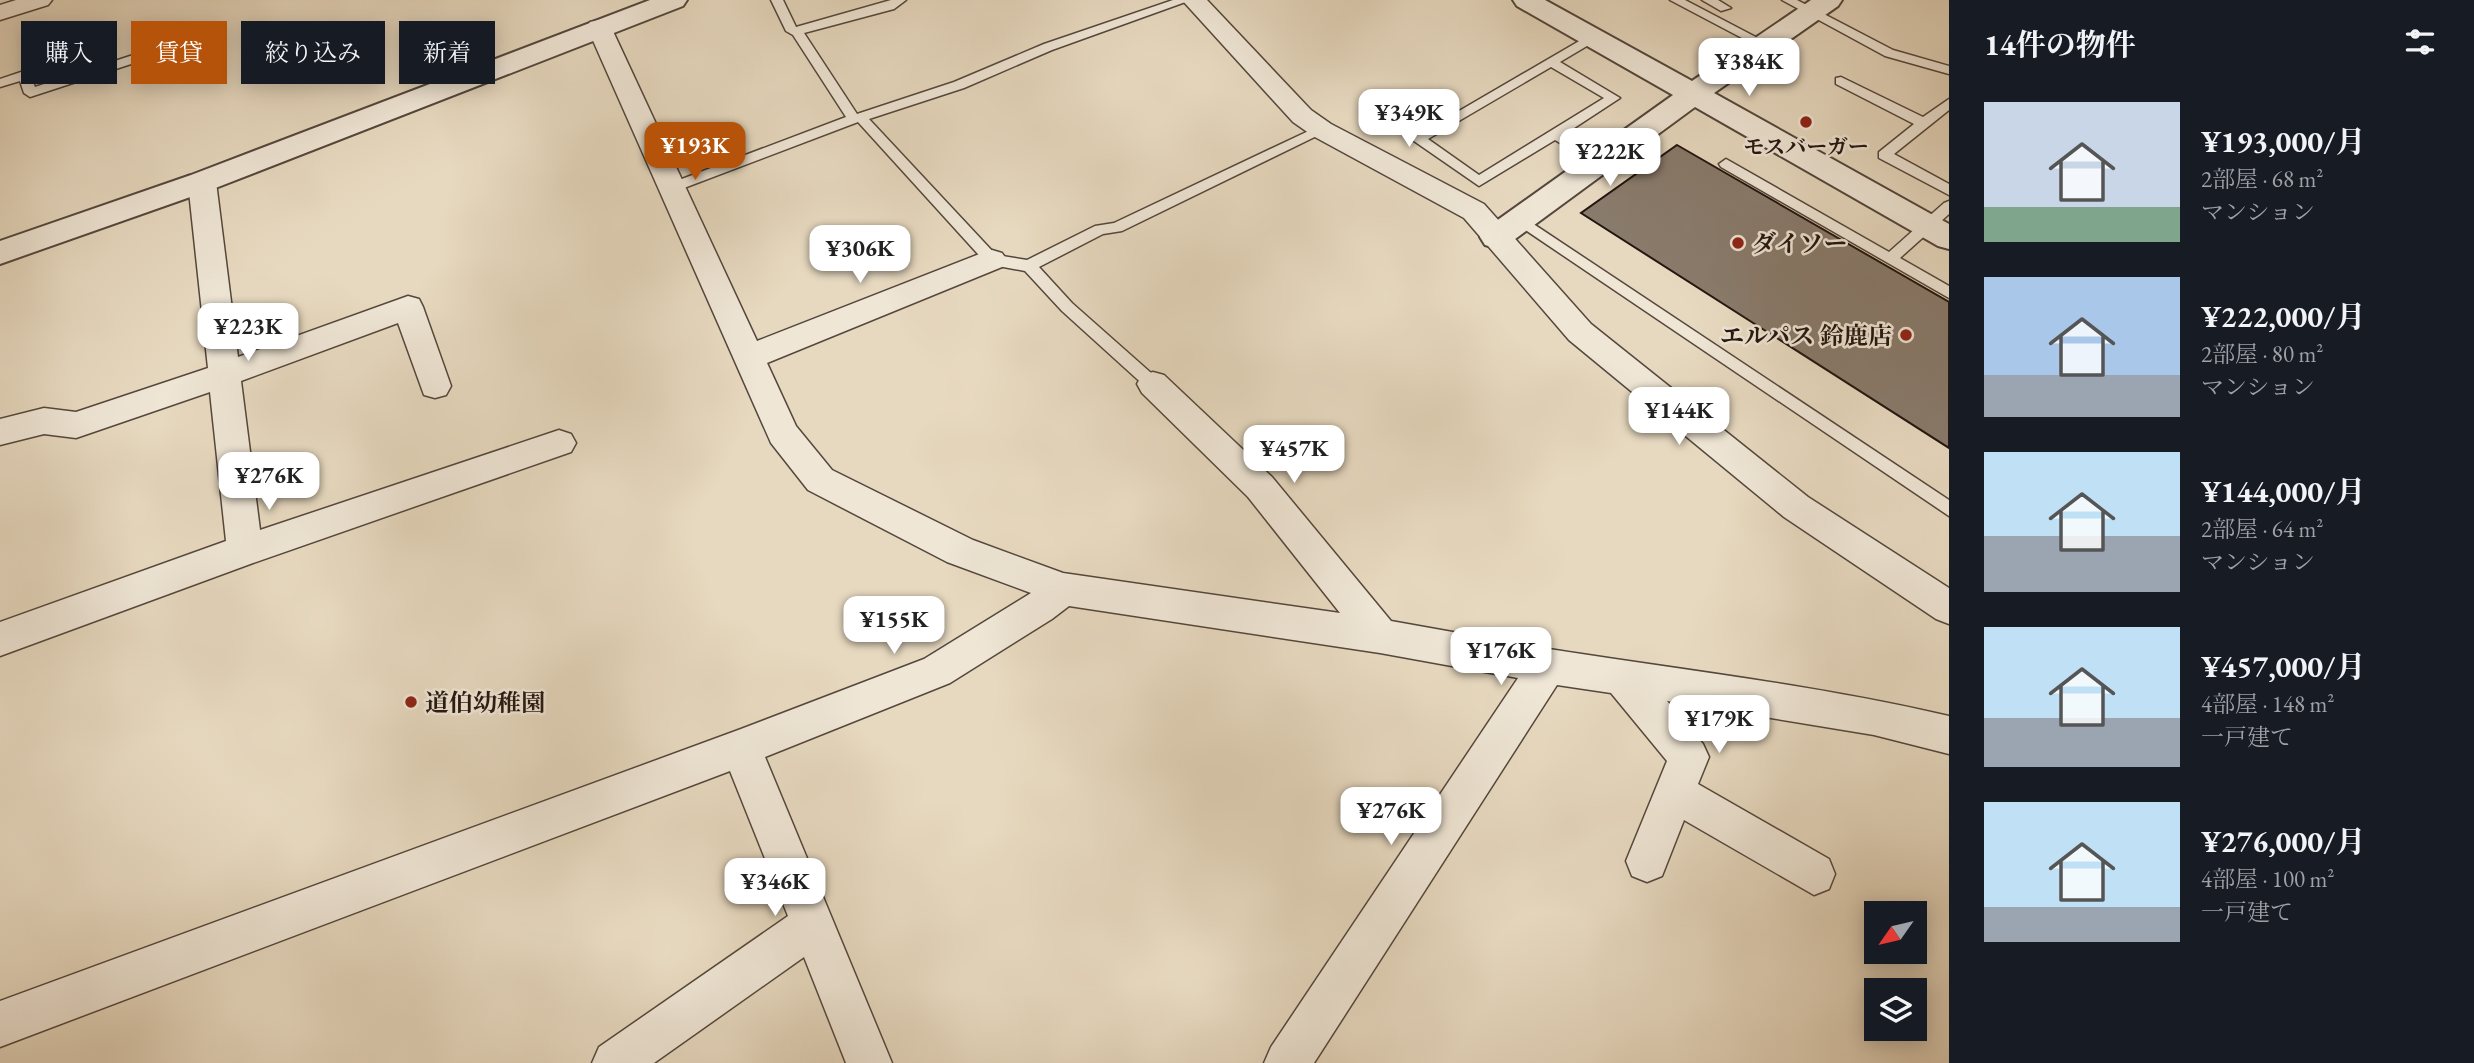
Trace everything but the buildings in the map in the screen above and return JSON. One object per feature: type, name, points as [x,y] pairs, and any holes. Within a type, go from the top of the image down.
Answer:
[{"type":"street","points":[[0,13],[40,0]]},
{"type":"street","points":[[0,253],[202,182],[594,13],[674,0]]},
{"type":"street","points":[[1194,0],[1302,116],[1322,130],[1508,228],[1580,332],[1796,507],[1949,608]]},
{"type":"street","points":[[1526,0],[1591,32],[1693,96],[1938,232]]},
{"type":"street","points":[[1508,228],[1693,96],[1763,44],[1810,4]]},
{"type":"street","points":[[594,13],[783,434],[820,480],[960,551],[1063,589],[1380,636],[1548,666],[1874,716],[1949,735]]},
{"type":"street","points":[[202,182],[245,550]]},
{"type":"street","points":[[747,358],[992,260]]},
{"type":"street","points":[[0,432],[44,421],[76,425],[408,307],[435,386]]},
{"type":"street","points":[[1153,384],[1260,486],[1380,636]]},
{"type":"street","points":[[0,639],[245,550],[559,443]]},
{"type":"street","points":[[0,1024],[741,748],[937,671],[1039,608],[1063,589]]},
{"type":"street","points":[[1287,1063],[1548,666]]},
{"type":"street","points":[[1621,676],[1689,757],[1647,861]]},
{"type":"street","points":[[741,748],[869,1063]]},
{"type":"street","points":[[1674,792],[1814,874]]},
{"type":"street","points":[[615,1063],[812,925]]},
{"type":"lane","points":[[777,0],[792,31],[797,32],[890,6],[900,0]]},
{"type":"lane","points":[[671,188],[857,118],[959,85],[1048,47],[1185,0]]},
{"type":"lane","points":[[1676,0],[1763,44]]},
{"type":"lane","points":[[1708,0],[1725,8]]},
{"type":"lane","points":[[1810,4],[1889,53],[1949,70]]},
{"type":"lane","points":[[797,32],[857,118],[992,260],[1029,266],[1100,230],[1116,227],[1322,130]]},
{"type":"lane","points":[[1552,62],[1613,98],[1479,180],[1418,139],[1552,62],[1591,32]]},
{"type":"lane","points":[[0,83],[24,75],[30,93],[131,60]]},
{"type":"lane","points":[[1841,81],[1923,123]]},
{"type":"lane","points":[[1949,103],[1884,155],[1949,190]]},
{"type":"lane","points":[[1555,134],[1602,162]]},
{"type":"lane","points":[[1726,164],[1949,293]]},
{"type":"lane","points":[[1890,259],[1938,232],[1949,206]]},
{"type":"lane","points":[[1508,228],[1949,509]]},
{"type":"lane","points":[[1029,266],[1067,307],[1153,384]]},
{"type":"place","name":"モスバーガー","points":[[1806,122]]},
{"type":"place","name":"ダイソー","points":[[1738,243]]},
{"type":"place","name":"エルパス 鈴鹿店","points":[[1906,335]]},
{"type":"place","name":"道伯幼稚園","points":[[411,702]]}]
